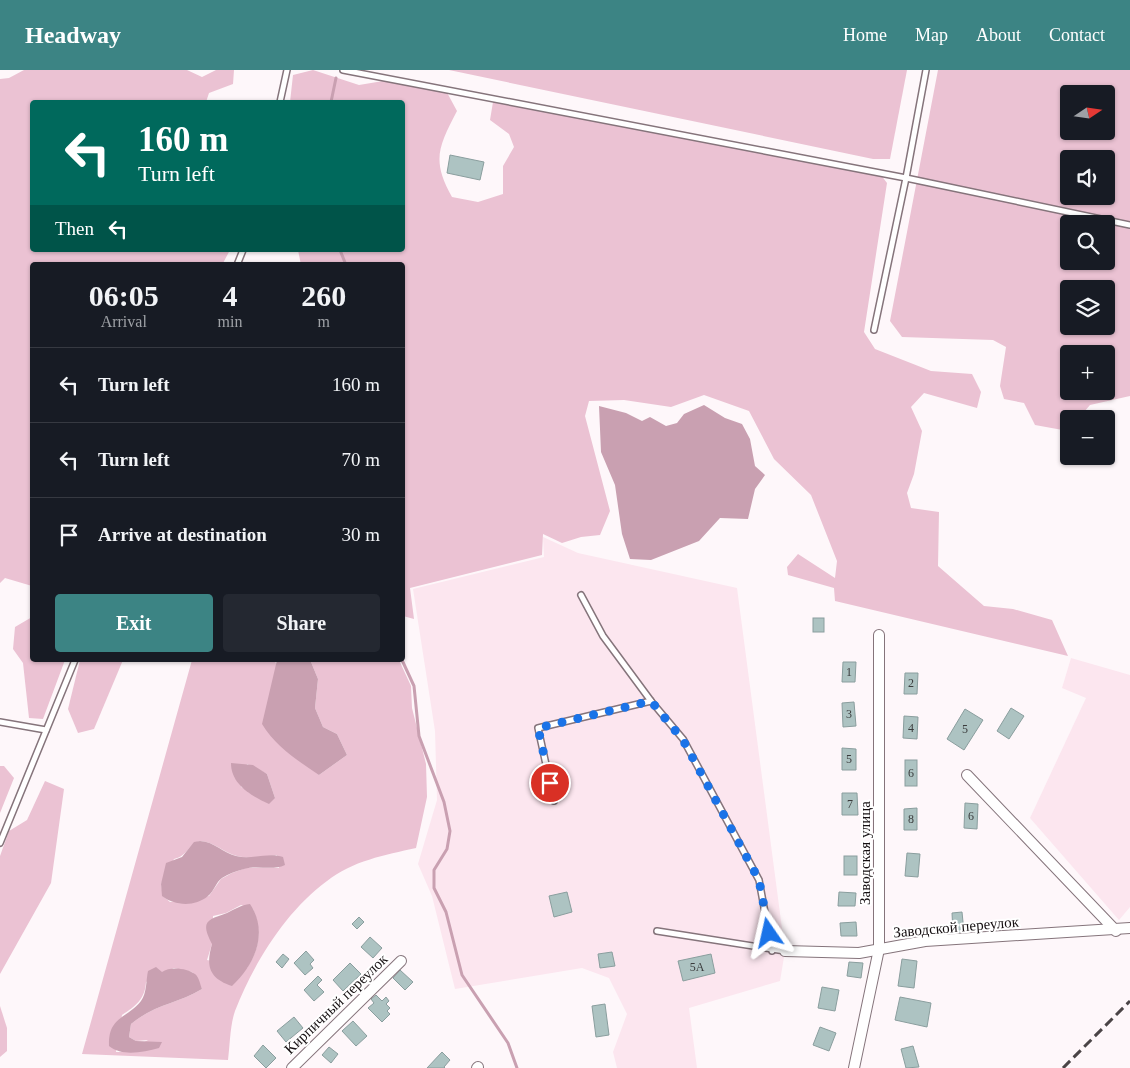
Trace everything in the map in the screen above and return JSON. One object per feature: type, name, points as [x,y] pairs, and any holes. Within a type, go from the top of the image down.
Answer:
[{"type":"street","name":"Заводская улица","points":[[854,1068],[879,949],[880,635]]},
{"type":"street","points":[[967,775],[1116,931]]},
{"type":"street","name":"Заводской переулок","points":[[785,951],[860,953],[925,941],[1116,931],[1130,928]]},
{"type":"street","name":"Кирпичный переулок","points":[[292,1068],[401,961]]},
{"type":"lane","points":[[280,100],[287,70]]},
{"type":"lane","points":[[343,70],[906,178],[1130,225]]},
{"type":"lane","points":[[874,330],[906,178],[926,70]]},
{"type":"lane","points":[[581,595],[603,636],[651,701],[683,740],[759,880],[772,951]]},
{"type":"lane","points":[[0,843],[74,662]]},
{"type":"lane","points":[[554,801],[538,728],[651,701]]},
{"type":"lane","points":[[0,722],[46,730]]},
{"type":"lane","points":[[657,931],[772,951],[785,951]]},
{"type":"shaded area","points":[[24,70],[187,70],[202,77],[216,70],[234,70],[233,84],[209,93],[207,100],[30,100],[30,252],[229,252],[224,262],[30,262],[30,585],[5,578],[0,583],[0,79],[9,78]]},
{"type":"shaded area","points":[[313,70],[359,85],[401,78],[444,87],[457,111],[442,144],[440,153],[441,173],[452,197],[478,202],[503,194],[503,166],[514,147],[509,134],[490,120],[494,96],[878,171],[887,183],[864,332],[875,349],[931,371],[972,374],[981,392],[977,408],[924,393],[911,407],[922,431],[914,474],[907,493],[911,508],[939,512],[938,566],[984,606],[1013,609],[1052,620],[1068,656],[835,601],[834,588],[788,575],[787,567],[798,554],[835,578],[837,561],[811,495],[774,459],[749,411],[704,395],[671,407],[624,400],[589,401],[585,416],[610,511],[600,535],[581,537],[562,543],[543,534],[542,555],[410,588],[414,619],[405,617],[405,262],[300,262],[298,252],[405,252],[405,100],[290,100],[293,75]]},
{"type":"shaded area","points":[[449,70],[907,70],[890,159],[873,159]]},
{"type":"shaded area","points":[[938,70],[1130,70],[1130,396],[1115,399],[1115,345],[1060,345],[1060,400],[1112,400],[1090,405],[1086,410],[1060,410],[1060,430],[1035,425],[1024,403],[1004,399],[1000,386],[1006,347],[993,340],[902,337],[890,321]]},
{"type":"shaded area","points":[[704,405],[725,418],[742,424],[750,439],[755,466],[765,475],[755,489],[748,519],[720,518],[699,541],[651,560],[630,559],[622,534],[615,485],[601,452],[599,406],[626,413],[642,421],[650,417],[666,426],[677,423],[684,414]]},
{"type":"shaded area","points":[[543,537],[578,553],[737,588],[785,951],[780,981],[689,1008],[697,1068],[617,1068],[613,1052],[627,1014],[609,978],[582,968],[455,989],[432,896],[418,864],[437,800],[435,731],[413,589],[544,557]]},
{"type":"shaded area","points":[[30,618],[30,662],[64,662],[43,719],[29,718],[23,663],[13,649],[15,627]]},
{"type":"shaded area","points":[[1071,658],[1130,675],[1130,907],[1119,920],[1030,818],[1086,698],[1062,688]]},
{"type":"shaded area","points":[[80,662],[122,662],[94,729],[78,733],[68,709]]},
{"type":"shaded area","points":[[191,662],[275,662],[319,775],[347,755],[337,734],[323,727],[315,708],[318,679],[311,662],[400,662],[411,686],[412,708],[426,764],[427,797],[416,848],[393,853],[347,868],[312,894],[284,923],[261,957],[235,1011],[228,1060],[82,1054]],"holes":[[[247,764],[267,774],[275,798],[241,787]],[[200,841],[210,843],[232,855],[242,857],[277,855],[279,868],[246,868],[221,879],[209,896],[170,902],[163,896],[161,884],[174,859]],[[241,905],[253,909],[258,925],[257,946],[247,968],[207,960],[212,944],[213,916],[226,913]],[[174,968],[192,972],[202,989],[140,1017],[131,1024],[129,1037],[136,1041],[148,1040],[126,1052],[116,1052],[122,1015],[142,998],[146,982]]]},
{"type":"shaded area","points":[[277,662],[311,662],[318,679],[315,708],[323,727],[337,734],[347,755],[319,775],[280,746],[262,724]]},
{"type":"shaded area","points":[[231,763],[253,765],[267,774],[275,798],[269,804],[244,789],[235,778]]},
{"type":"shaded area","points":[[0,766],[4,766],[14,778],[0,813]]},
{"type":"shaded area","points":[[45,781],[64,789],[51,883],[0,974],[0,856],[9,831],[27,820]]},
{"type":"shaded area","points":[[194,842],[210,843],[236,856],[272,855],[283,857],[285,865],[275,868],[249,868],[232,873],[220,880],[208,896],[197,902],[185,904],[173,902],[162,896],[161,884],[166,863],[182,857]]},
{"type":"shaded area","points":[[250,904],[256,915],[258,926],[257,948],[247,968],[232,986],[218,979],[211,970],[209,958],[212,944],[206,926],[210,920]]},
{"type":"shaded area","points":[[156,967],[162,972],[174,968],[192,972],[198,977],[202,989],[157,1008],[131,1024],[129,1037],[136,1041],[162,1042],[159,1048],[133,1053],[120,1052],[109,1046],[112,1029],[119,1019],[141,1001],[148,971]]},
{"type":"shaded area","points":[[0,1006],[7,1028],[7,1051],[0,1057]]},
{"type":"building","points":[[450,155],[484,162],[480,180],[447,173]]},
{"type":"building","points":[[813,618],[824,618],[824,632],[813,632]]},
{"type":"building","points":[[843,662],[856,662],[855,682],[842,682]]},
{"type":"building","points":[[905,673],[918,673],[917,694],[904,694]]},
{"type":"building","points":[[854,702],[856,726],[843,727],[842,703]]},
{"type":"building","points":[[1011,708],[1024,716],[1009,739],[997,731]]},
{"type":"building","points":[[965,709],[983,720],[964,750],[947,739]]},
{"type":"building","points":[[904,716],[918,717],[917,739],[903,738]]},
{"type":"building","points":[[842,748],[856,749],[856,770],[842,770]]},
{"type":"building","points":[[905,760],[917,760],[917,786],[905,786]]},
{"type":"building","points":[[842,793],[857,793],[858,815],[842,815]]},
{"type":"building","points":[[965,803],[978,804],[977,829],[964,828]]},
{"type":"building","points":[[917,808],[917,830],[904,830],[904,809]]},
{"type":"building","points":[[907,853],[920,854],[918,877],[905,876]]},
{"type":"building","points":[[844,856],[857,856],[857,875],[844,875]]},
{"type":"building","points":[[567,892],[572,912],[554,917],[549,896]]},
{"type":"building","points":[[839,892],[856,893],[855,906],[838,906]]},
{"type":"building","points":[[962,912],[964,932],[953,933],[952,913]]},
{"type":"building","points":[[359,917],[364,922],[357,929],[352,924]]},
{"type":"building","points":[[856,922],[857,936],[841,936],[840,923]]},
{"type":"building","points":[[370,937],[382,948],[373,958],[361,947]]},
{"type":"building","points":[[306,951],[314,960],[310,964],[313,968],[305,975],[294,963]]},
{"type":"building","points":[[612,952],[615,966],[600,968],[598,954]]},
{"type":"building","points":[[283,954],[289,959],[282,968],[276,962]]},
{"type":"building","points":[[711,954],[715,973],[683,981],[678,961]]},
{"type":"building","points":[[902,959],[917,961],[914,988],[898,986]]},
{"type":"building","points":[[849,962],[863,963],[861,978],[847,976]]},
{"type":"building","points":[[350,963],[361,974],[343,991],[333,980]]},
{"type":"building","points":[[400,970],[413,982],[405,990],[393,978]]},
{"type":"building","points":[[318,976],[322,980],[317,985],[324,992],[314,1001],[304,990]]},
{"type":"building","points":[[822,987],[839,990],[835,1011],[818,1008]]},
{"type":"building","points":[[376,995],[382,1001],[386,997],[389,1001],[386,1004],[390,1008],[387,1011],[390,1014],[382,1022],[368,1008],[374,1003],[371,999]]},
{"type":"building","points":[[900,997],[931,1003],[927,1027],[895,1020]]},
{"type":"building","points":[[605,1004],[609,1035],[596,1037],[592,1006]]},
{"type":"building","points":[[294,1017],[303,1028],[286,1042],[277,1031]]},
{"type":"building","points":[[353,1021],[367,1036],[356,1046],[342,1031]]},
{"type":"building","points":[[820,1027],[836,1033],[829,1051],[813,1045]]},
{"type":"building","points":[[263,1045],[276,1058],[266,1068],[254,1056]]},
{"type":"building","points":[[913,1046],[919,1067],[906,1068],[901,1049]]},
{"type":"building","points":[[329,1047],[338,1054],[331,1063],[322,1055]]},
{"type":"building","points":[[442,1052],[450,1060],[445,1068],[427,1068]]},
{"type":"waterway","points":[[331,100],[336,78]]},
{"type":"waterway","points":[[341,252],[345,262]]},
{"type":"waterway","points":[[403,662],[414,686],[419,736],[444,802],[450,831],[447,849],[434,870],[434,888],[446,912],[462,975],[508,1043],[517,1068]]},
{"type":"railway","points":[[1063,1068],[1130,1001]]},
{"type":"route","points":[[550,783],[538,728],[651,701],[683,740],[759,880],[769,933]]}]
